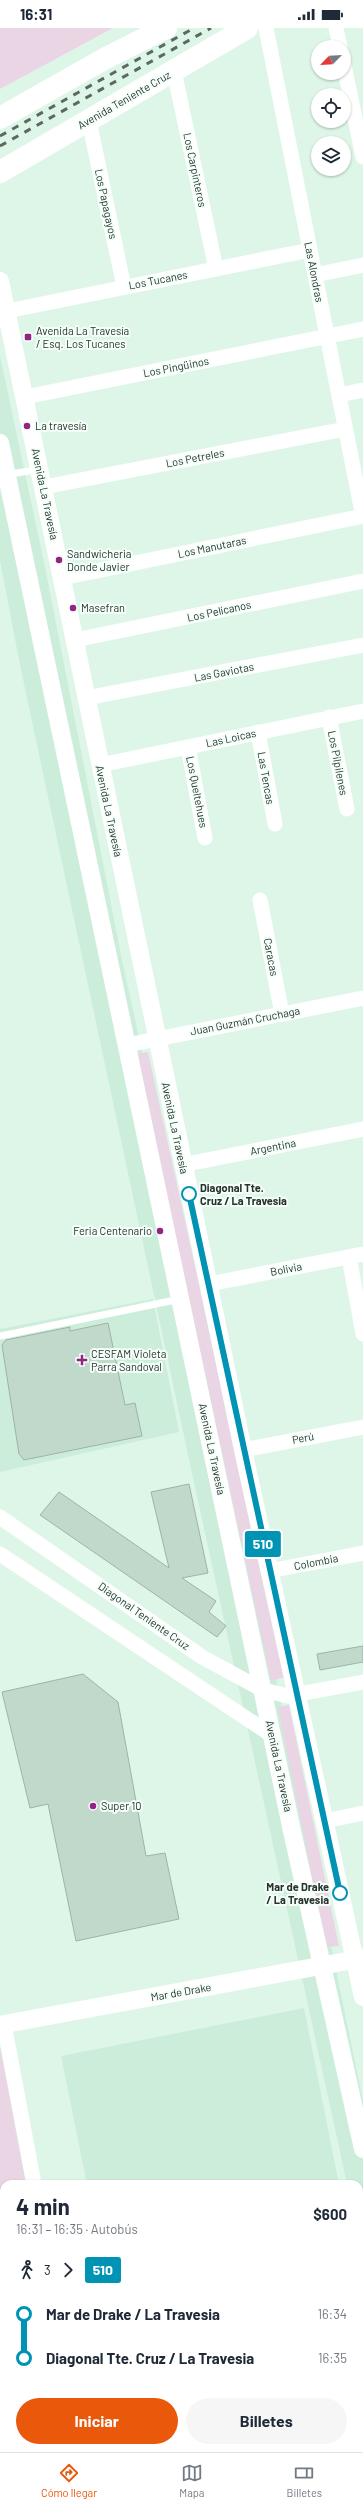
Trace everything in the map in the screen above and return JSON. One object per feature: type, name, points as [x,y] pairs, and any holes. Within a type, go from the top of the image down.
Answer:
[{"type":"main road","points":[[0,118],[99,62],[166,28]]},
{"type":"main road","name":"Avenida Teniente Cruz","points":[[0,172],[247,28]]},
{"type":"street","name":"Las Alondras","points":[[266,28],[346,429],[357,457],[363,517]]},
{"type":"street","points":[[336,28],[339,40]]},
{"type":"street","name":"Los Carpinteros","points":[[174,71],[216,269]]},
{"type":"street","points":[[347,80],[363,157]]},
{"type":"street","name":"Los Papagayos","points":[[89,121],[124,287]]},
{"type":"street","name":"Los Tucanes","points":[[7,311],[310,250]]},
{"type":"street","points":[[315,275],[363,265]]},
{"type":"street","name":"Avenida La Travesía","points":[[0,281],[44,487],[182,1165],[209,1284],[243,1450],[324,1821],[359,1959],[363,1997]]},
{"type":"street","name":"Los Pingüinos","points":[[25,397],[363,329]]},
{"type":"street","points":[[339,395],[363,390]]},
{"type":"street","name":"Los Petreles","points":[[44,487],[346,429]]},
{"type":"street","name":"Avenida La Travesía","points":[[0,443],[3,475],[322,1966],[363,2149]]},
{"type":"street","name":"Los Manutaras","points":[[62,578],[363,517]]},
{"type":"street","name":"Los Pelícanos","points":[[75,640],[363,581]]},
{"type":"street","name":"Las Gaviotas","points":[[86,698],[363,645]]},
{"type":"street","name":"Las Loicas","points":[[100,765],[363,710]]},
{"type":"street","name":"Los Pilpilenes","points":[[329,718],[347,809]]},
{"type":"street","name":"Las Tencas","points":[[258,732],[275,824]]},
{"type":"street","name":"Los Queltehues","points":[[188,747],[205,838]]},
{"type":"street","name":"Caracas","points":[[260,900],[282,1014]]},
{"type":"street","name":"Juan Guzmán Cruchaga","points":[[126,1045],[363,998]]},
{"type":"street","name":"Argentina","points":[[182,1165],[363,1129]]},
{"type":"street","points":[[356,1256],[363,1334]]},
{"type":"street","name":"Bolivia","points":[[209,1284],[356,1256]]},
{"type":"street","name":"Perú","points":[[243,1450],[363,1427]]},
{"type":"street","name":"Diagonal Teniente Cruz","points":[[0,1517],[202,1656],[263,1690],[279,1695],[297,1695],[363,1682]]},
{"type":"street","name":"Colombia","points":[[269,1571],[363,1553]]},
{"type":"street","points":[[0,1554],[273,1736]]},
{"type":"street","points":[[324,1821],[363,1813]]},
{"type":"street","name":"Mar de Drake","points":[[2,2025],[359,1959]]},
{"type":"street","points":[[2,2025],[33,2180]]},
{"type":"lane","points":[[3,475],[40,469]]},
{"type":"lane","points":[[0,1336],[180,1299]]},
{"type":"shaded area","points":[[0,28],[113,28],[0,89]]},
{"type":"shaded area","name":"Feria Centenario","points":[[0,356],[45,567],[122,960],[221,1411],[363,2101],[363,2180],[346,2180],[188,1455],[20,665],[0,561]]},
{"type":"shaded area","points":[[148,1052],[285,1677],[271,1681],[138,1061],[139,1053]]},
{"type":"shaded area","name":"CESFAM Violeta Parra Sandoval","points":[[153,1299],[179,1432],[0,1472],[0,1329]]},
{"type":"shaded area","points":[[289,1705],[339,1946],[326,1947],[278,1707]]},
{"type":"shaded area","points":[[304,2008],[338,2180],[86,2180],[61,2056]]},
{"type":"shaded area","points":[[0,2047],[25,2180],[0,2180]]},
{"type":"building","points":[[108,1323],[125,1405],[135,1403],[142,1436],[24,1460],[19,1454],[2,1345],[6,1340],[70,1327],[70,1331]]},
{"type":"building","points":[[189,1484],[208,1573],[182,1578],[216,1601],[209,1612],[226,1626],[217,1637],[40,1515],[59,1492],[169,1568],[151,1492]]},
{"type":"building","points":[[363,1646],[363,1662],[320,1670],[317,1654]]},
{"type":"building","name":"Super 10","points":[[83,1674],[118,1702],[146,1856],[165,1853],[179,1919],[76,1941],[48,1804],[30,1808],[2,1692]]},
{"type":"railway","points":[[0,136],[194,28]]},
{"type":"railway","points":[[0,146],[211,28]]},
{"type":"bus line","name":"510","points":[[189,1194],[243,1450],[340,1893]]},
{"type":"place","name":"Avenida La Travesía / Esq. Los Tucanes","points":[[28,337]]},
{"type":"place","name":"La travesía","points":[[27,426]]},
{"type":"place","name":"Sandwicheria Donde Javier","points":[[59,560]]},
{"type":"place","name":"Masefran","points":[[73,608]]},
{"type":"place","name":"Diagonal Tte. Cruz / La Travesia","points":[[189,1194]]},
{"type":"place","name":"Feria Centenario","points":[[160,1231]]},
{"type":"place","name":"CESFAM Violeta Parra Sandoval","points":[[82,1360]]},
{"type":"place","name":"Super 10","points":[[93,1806]]},
{"type":"place","name":"Mar de Drake / La Travesia","points":[[340,1893]]}]
